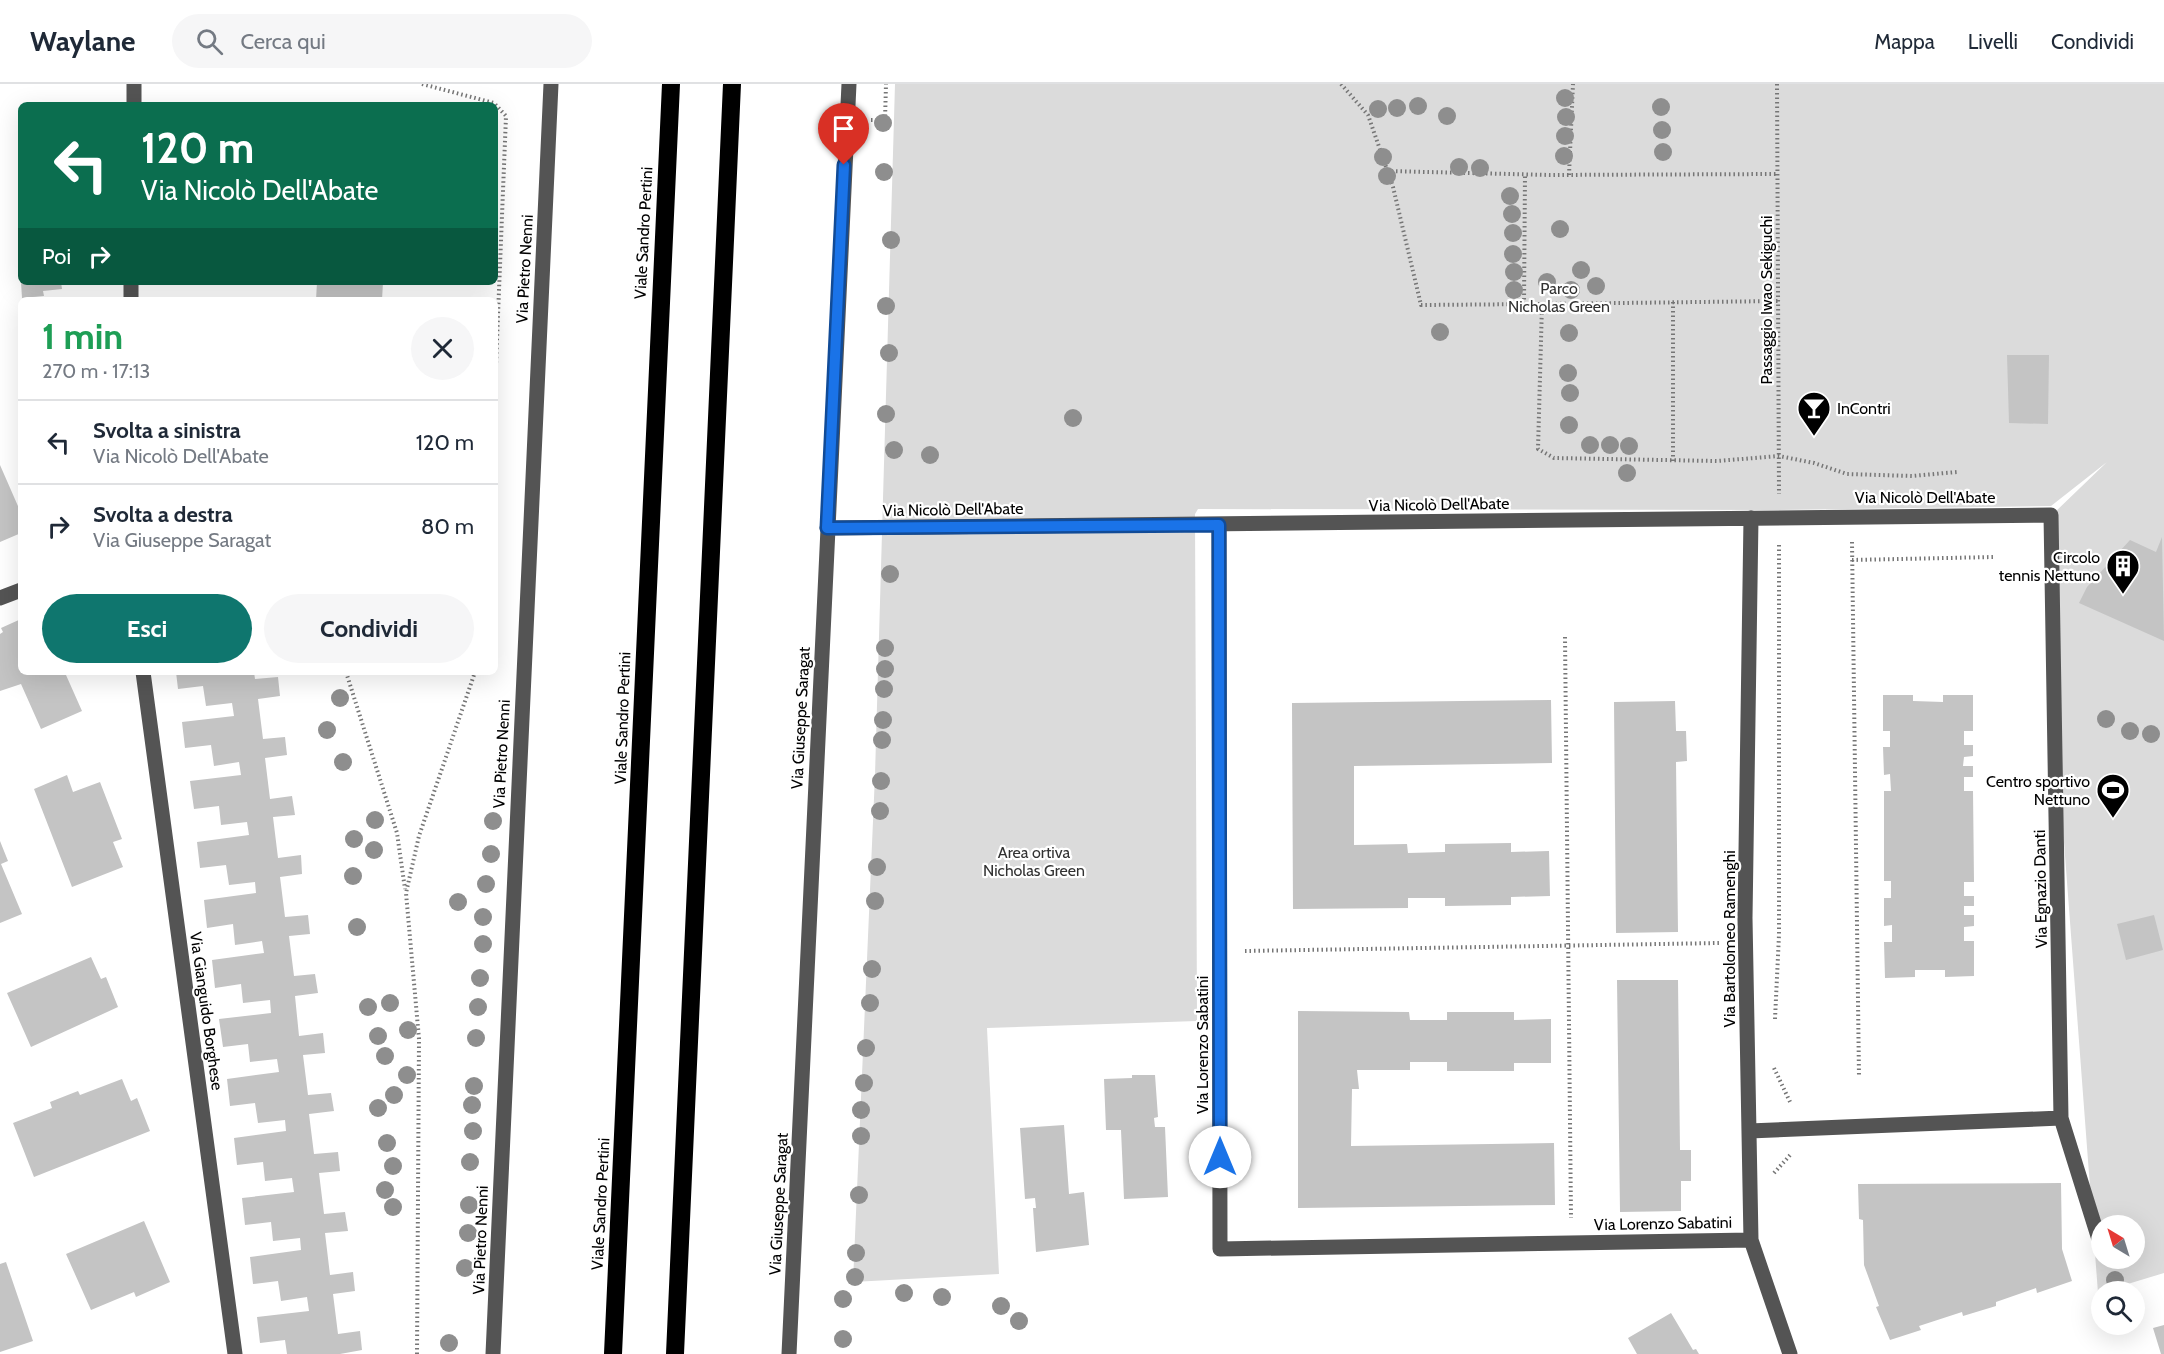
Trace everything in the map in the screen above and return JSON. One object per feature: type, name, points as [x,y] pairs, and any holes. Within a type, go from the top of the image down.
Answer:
[{"type":"highway","name":"Viale Sandro Pertini","points":[[613,1354],[671,84]]},
{"type":"highway","points":[[675,1354],[732,84]]},
{"type":"street","points":[[134,84],[134,102]]},
{"type":"street","name":"Via Pietro Nenni","points":[[493,1354],[551,84]]},
{"type":"street","name":"Via Giuseppe Saragat","points":[[789,1354],[849,84]]},
{"type":"street","name":"Via Nicolò Dell'Abate","points":[[827,528],[1219,525],[1779,516],[2051,515]]},
{"type":"street","name":"Via Egnazio Danti","points":[[2051,515],[2061,1118],[2091,1215]]},
{"type":"street","name":"Via Bartolomeo Ramenghi","points":[[1751,518],[1746,943],[1751,1240],[1790,1354]]},
{"type":"street","name":"Via Lorenzo Sabatini","points":[[1219,525],[1220,1249],[1751,1240]]},
{"type":"street","points":[[0,598],[18,591]]},
{"type":"street","name":"Via Gianguido Borghese","points":[[143,675],[235,1354]]},
{"type":"street","points":[[1749,1131],[2061,1118]]},
{"type":"path","points":[[422,84],[490,102]]},
{"type":"path","points":[[885,120],[886,84]]},
{"type":"path","points":[[1341,84],[1368,115],[1387,171],[1421,305],[1779,301]]},
{"type":"path","points":[[1569,174],[1573,84]]},
{"type":"path","name":"Passaggio Iwao Sekiguchi","points":[[1774,1030],[1779,934],[1778,84]]},
{"type":"path","points":[[498,108],[506,117],[498,316]]},
{"type":"path","points":[[1387,171],[1525,174],[1778,174]]},
{"type":"path","points":[[1524,304],[1525,174]]},
{"type":"path","points":[[1672,461],[1673,302]]},
{"type":"path","points":[[1542,304],[1538,449],[1554,458],[1672,461],[1779,456],[1814,463],[1847,474],[1912,476],[1958,472]]},
{"type":"path","points":[[1852,533],[1859,1077]]},
{"type":"path","points":[[1852,560],[1994,557]]},
{"type":"path","points":[[1565,637],[1571,1243]]},
{"type":"path","points":[[347,675],[397,833],[406,893],[419,1039],[417,1354]]},
{"type":"path","points":[[406,893],[419,836],[474,675]]},
{"type":"path","points":[[1220,952],[1396,947],[1746,943]]},
{"type":"path","points":[[1772,1065],[1791,1102],[1793,1129],[1791,1154],[1772,1175]]},
{"type":"green space","points":[[895,84],[2164,84],[2164,1273],[2138,1281],[2097,1281],[2096,1269],[2145,1269],[2145,1215],[2092,1215],[2056,736],[2053,514],[2107,462],[2051,506],[1779,510],[1198,509],[1195,514],[1197,1021],[987,1028],[999,1274],[853,1282],[875,775]]},
{"type":"building","points":[[21,285],[61,285],[62,289],[43,291],[44,296],[22,297]]},
{"type":"building","points":[[317,285],[383,285],[382,297],[316,297]]},
{"type":"building","points":[[2007,355],[2049,355],[2048,424],[2009,423]]},
{"type":"building","points":[[0,465],[18,506],[18,534],[0,542]]},
{"type":"building","name":"Circolo tennis Nettuno","points":[[2162,537],[2164,641],[2079,603],[2087,587],[2130,540],[2156,552]]},
{"type":"building","points":[[18,620],[18,675],[66,675],[82,711],[41,729],[21,684],[0,691],[0,634],[3,632],[1,628]]},
{"type":"building","points":[[176,675],[254,675],[255,679],[278,677],[280,696],[258,699],[263,739],[285,737],[287,755],[265,758],[270,799],[292,796],[295,815],[273,817],[278,858],[301,855],[302,874],[280,877],[285,917],[308,915],[310,934],[289,936],[294,976],[315,974],[318,993],[295,996],[299,1036],[323,1033],[325,1053],[303,1055],[308,1095],[331,1093],[334,1111],[309,1114],[314,1154],[338,1152],[340,1171],[319,1173],[324,1214],[345,1212],[348,1231],[325,1233],[330,1275],[353,1272],[355,1291],[333,1294],[338,1334],[360,1331],[362,1350],[340,1354],[287,1354],[285,1340],[260,1343],[257,1317],[309,1311],[307,1297],[281,1301],[278,1281],[253,1284],[250,1257],[301,1250],[300,1238],[273,1241],[271,1222],[245,1225],[242,1198],[294,1192],[292,1178],[265,1181],[263,1162],[237,1165],[234,1138],[286,1131],[285,1120],[258,1123],[255,1103],[230,1106],[227,1079],[279,1072],[277,1059],[250,1062],[248,1044],[223,1047],[219,1019],[271,1013],[270,1000],[243,1003],[241,984],[215,988],[212,960],[264,953],[262,941],[235,945],[233,924],[207,928],[204,900],[256,893],[255,882],[229,885],[226,865],[200,868],[197,842],[249,835],[247,822],[221,825],[219,806],[194,809],[190,781],[241,775],[239,762],[214,766],[211,745],[185,748],[182,722],[234,716],[232,703],[206,706],[203,686],[178,689]]},
{"type":"building","points":[[1883,695],[1913,695],[1913,701],[1943,702],[1943,695],[1973,695],[1973,731],[1964,731],[1964,745],[1973,745],[1973,756],[1964,757],[1963,766],[1973,766],[1973,777],[1964,777],[1964,791],[1973,791],[1974,882],[1964,882],[1964,896],[1974,896],[1974,906],[1964,906],[1964,915],[1974,915],[1974,926],[1964,927],[1964,941],[1974,941],[1974,976],[1945,977],[1945,970],[1915,970],[1915,977],[1885,978],[1884,942],[1892,942],[1892,925],[1884,926],[1884,898],[1891,898],[1891,881],[1884,881],[1884,791],[1891,791],[1890,774],[1884,775],[1883,747],[1890,747],[1890,731],[1883,731]]},
{"type":"building","points":[[1551,700],[1552,763],[1354,766],[1354,845],[1407,844],[1408,853],[1445,852],[1445,844],[1511,843],[1511,852],[1549,851],[1550,896],[1511,897],[1511,905],[1445,906],[1445,898],[1408,898],[1408,908],[1293,909],[1292,703]]},
{"type":"building","points":[[1675,701],[1676,731],[1686,731],[1687,761],[1676,762],[1678,932],[1616,933],[1614,702]]},
{"type":"building","points":[[67,775],[73,792],[100,782],[122,839],[113,842],[123,867],[72,887],[34,789]]},
{"type":"building","points":[[0,841],[8,861],[1,864],[22,914],[0,923]]},
{"type":"building","points":[[2154,915],[2163,950],[2126,960],[2117,924]]},
{"type":"building","points":[[91,957],[101,979],[106,977],[118,1007],[31,1047],[7,993]]},
{"type":"building","points":[[1617,980],[1678,980],[1680,1150],[1691,1150],[1691,1181],[1681,1181],[1681,1211],[1620,1212]]},
{"type":"building","points":[[1298,1011],[1409,1012],[1410,1020],[1447,1020],[1447,1012],[1514,1012],[1514,1020],[1551,1019],[1551,1063],[1514,1063],[1514,1071],[1447,1071],[1447,1062],[1410,1062],[1410,1070],[1357,1070],[1359,1089],[1352,1089],[1351,1146],[1554,1143],[1555,1205],[1298,1208]]},
{"type":"building","points":[[1132,1075],[1155,1075],[1158,1117],[1154,1118],[1155,1127],[1165,1127],[1168,1197],[1124,1199],[1121,1130],[1106,1130],[1104,1079],[1132,1078]]},
{"type":"building","points":[[122,1079],[131,1101],[137,1098],[150,1131],[34,1177],[13,1123],[52,1108],[50,1102],[78,1091],[80,1095]]},
{"type":"building","points":[[1064,1125],[1069,1194],[1084,1192],[1089,1245],[1036,1252],[1033,1208],[1036,1208],[1035,1198],[1025,1199],[1020,1128]]},
{"type":"building","points":[[2061,1183],[2062,1249],[2072,1281],[2037,1293],[2036,1288],[1996,1302],[1996,1306],[1963,1316],[1962,1312],[1919,1326],[1921,1330],[1890,1340],[1876,1307],[1879,1306],[1864,1265],[1863,1220],[1859,1219],[1858,1184]]},
{"type":"building","points":[[144,1221],[170,1282],[136,1297],[134,1292],[91,1310],[66,1254]]},
{"type":"building","points":[[6,1262],[33,1341],[0,1352],[0,1264]]},
{"type":"building","points":[[1671,1313],[1693,1350],[1696,1349],[1699,1354],[1637,1354],[1628,1338]]},
{"type":"building","points":[[2164,1325],[2164,1354],[2161,1354],[2153,1328]]},
{"type":"place","name":"InContri","points":[[1814,437]]},
{"type":"place","name":"Circolo tennis Nettuno","points":[[2123,595]]},
{"type":"place","name":"Centro sportivo Nettuno","points":[[2113,819]]},
{"type":"route","points":[[844,165],[827,528],[1219,525],[1220,1157]]},
{"type":"park label","name":"Parco Nicholas Green","points":[[1559,297]]},
{"type":"park label","name":"Area ortiva Nicholas Green","points":[[1034,861]]}]
